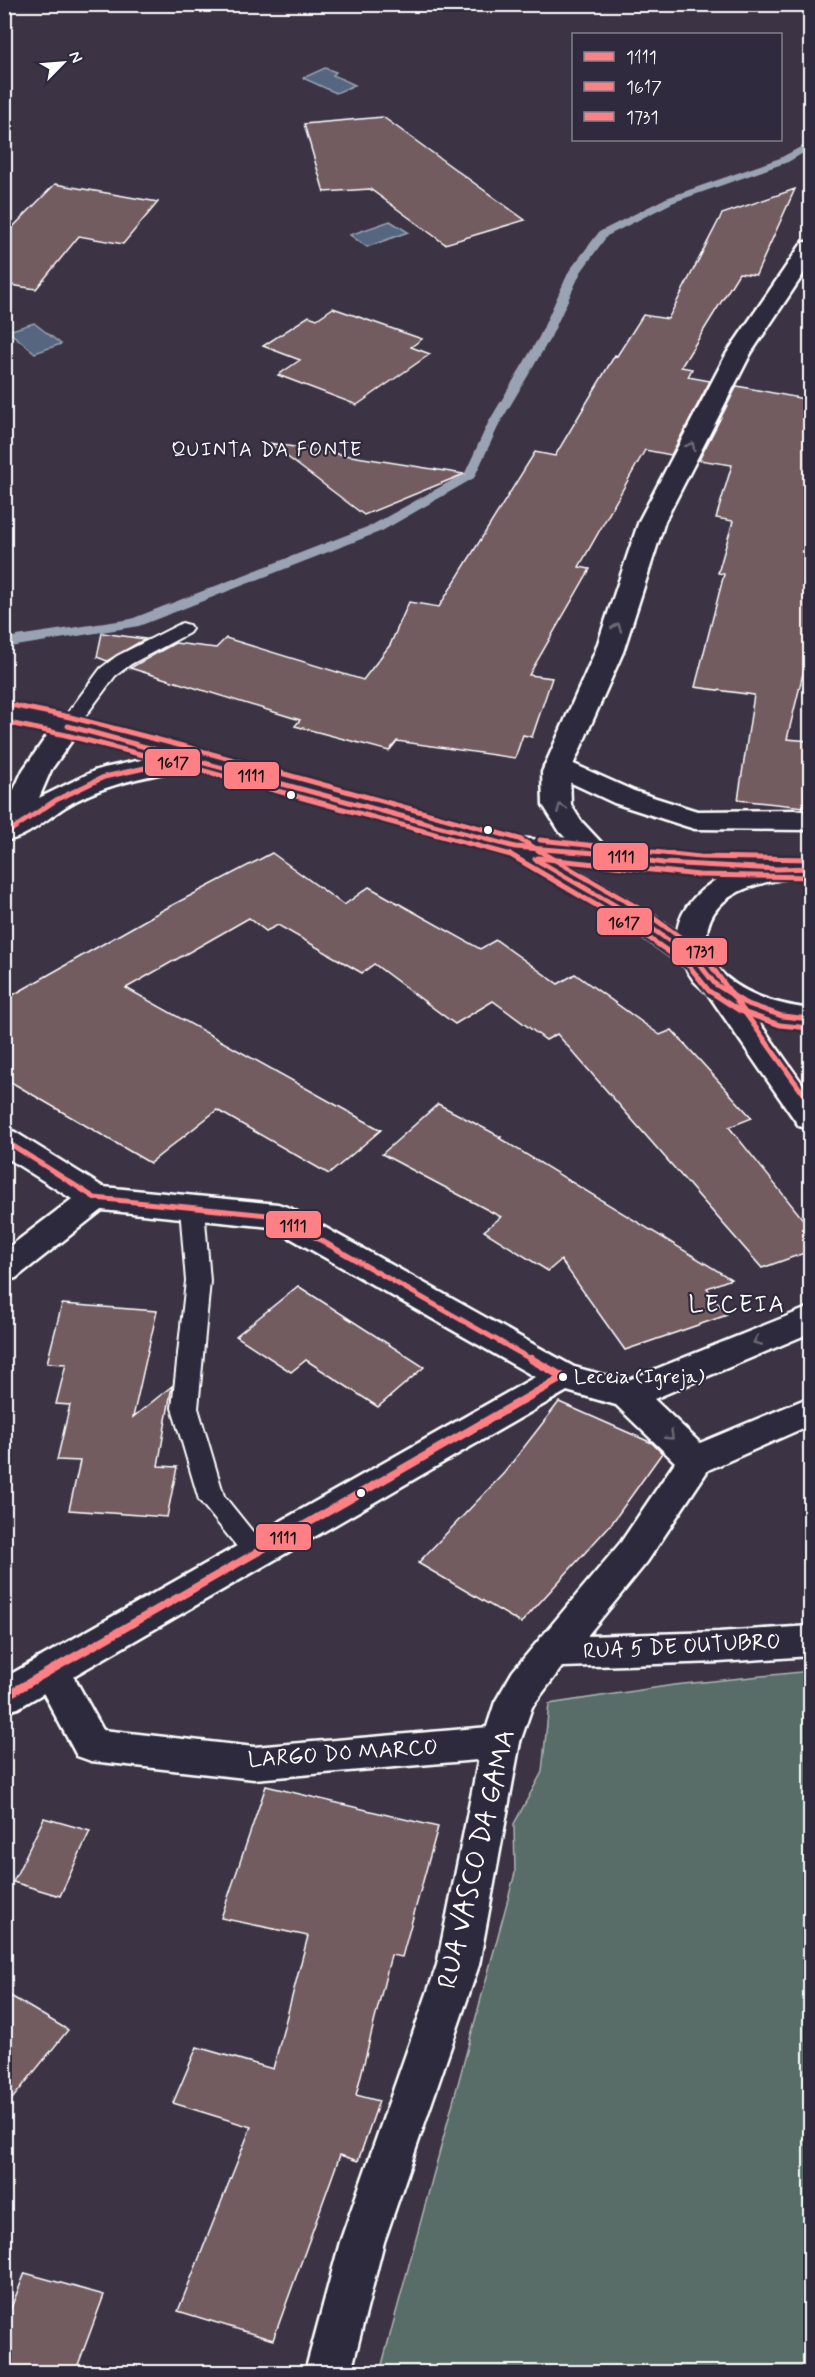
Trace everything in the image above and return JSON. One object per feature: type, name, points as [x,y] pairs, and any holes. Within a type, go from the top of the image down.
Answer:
[{"type":"street","points":[[596,853],[570,826],[557,805],[556,772],[558,766],[609,652],[652,521],[738,353],[810,248]]},
{"type":"street","points":[[4,713],[68,726],[192,758],[515,847],[596,853],[663,863],[777,869],[810,868]]},
{"type":"street","points":[[6,835],[14,825],[37,770],[68,726]]},
{"type":"street","points":[[6,835],[56,800],[104,777],[192,758]]},
{"type":"street","points":[[558,766],[624,797],[695,820],[794,819],[810,821]]},
{"type":"street","points":[[515,847],[640,920],[745,1003],[782,1016],[810,1019]]},
{"type":"street","points":[[777,869],[744,877],[716,892],[698,912],[692,935],[706,972],[810,1118]]},
{"type":"street","points":[[4,1140],[95,1198],[278,1216],[563,1377],[628,1395],[695,1460],[810,1410]]},
{"type":"street","points":[[4,1269],[95,1198]]},
{"type":"street","points":[[628,1395],[810,1318]]},
{"type":"street","points":[[4,1697],[563,1377]]},
{"type":"street","name":"RUA VASCO DA GAMA","points":[[328,2373],[362,2242],[458,1965],[501,1742],[514,1702],[634,1552],[695,1460]]},
{"type":"street","name":"RUA 5 DE OUTUBRO","points":[[552,1652],[719,1647],[810,1641]]},
{"type":"street","name":"LARGO DO MARCO","points":[[50,1670],[91,1745],[254,1763],[501,1742]]},
{"type":"lane","points":[[68,726],[108,672],[124,660],[182,629]]},
{"type":"lane","points":[[192,1208],[198,1281],[185,1408],[212,1500],[256,1552]]},
{"type":"green space","points":[[810,1671],[810,2372],[380,2372],[515,1873],[514,1824],[542,1772],[549,1704],[674,1685]]},
{"type":"water","points":[[325,68],[336,72],[333,75],[355,85],[336,93],[303,78]]},
{"type":"water","points":[[390,221],[408,232],[367,247],[350,235]]},
{"type":"water","points":[[34,323],[61,344],[35,353],[8,331]]},
{"type":"building","points":[[383,117],[525,220],[445,244],[370,189],[324,192],[304,124]]},
{"type":"building","points":[[55,184],[158,202],[123,244],[79,236],[36,289],[4,284],[4,236]]},
{"type":"building","points":[[795,189],[756,275],[739,273],[681,367],[692,369],[688,377],[710,381],[671,455],[645,450],[579,567],[590,569],[529,675],[552,678],[532,737],[523,735],[515,758],[397,741],[389,751],[295,726],[300,720],[130,668],[175,643],[216,648],[226,638],[363,680],[390,645],[409,602],[439,607],[535,452],[555,456],[615,355],[617,356],[643,315],[668,319],[722,214]]},
{"type":"building","points":[[333,308],[422,339],[411,347],[430,354],[357,405],[278,375],[300,360],[263,346],[309,316],[317,319]]},
{"type":"building","points":[[737,386],[810,400],[810,645],[787,739],[810,741],[804,807],[738,800],[754,695],[695,687],[724,574],[718,573],[733,521],[716,518],[732,465],[699,460]]},
{"type":"building","points":[[269,443],[464,474],[364,515]]},
{"type":"building","points":[[102,633],[145,639],[107,661],[97,657]]},
{"type":"building","points":[[272,853],[344,905],[369,887],[480,949],[496,940],[558,984],[575,974],[660,1035],[672,1030],[752,1118],[729,1127],[810,1228],[810,1251],[762,1268],[557,1034],[546,1040],[493,1001],[455,1024],[374,964],[362,973],[278,925],[266,931],[249,918],[126,988],[381,1130],[329,1174],[217,1110],[150,1163],[4,1078],[4,1000],[163,910]]},
{"type":"building","points":[[438,1104],[501,1137],[499,1138],[731,1279],[707,1288],[727,1315],[625,1350],[561,1260],[548,1271],[484,1231],[501,1217],[382,1154]]},
{"type":"building","points":[[298,1286],[424,1367],[378,1407],[306,1360],[291,1372],[236,1336]]},
{"type":"building","points":[[62,1304],[157,1311],[133,1417],[172,1386],[158,1466],[177,1467],[167,1517],[69,1510],[80,1461],[57,1460],[70,1405],[56,1404],[66,1364],[47,1363]]},
{"type":"building","points":[[559,1402],[652,1443],[662,1453],[612,1523],[521,1623],[418,1563],[504,1473]]},
{"type":"building","points":[[266,1786],[438,1827],[402,1957],[391,1955],[356,2095],[379,2101],[358,2161],[340,2155],[273,2340],[178,2311],[251,2127],[173,2103],[197,2047],[273,2069],[308,1936],[221,1918]]},
{"type":"building","points":[[44,1818],[90,1831],[60,1896],[13,1882]]},
{"type":"building","points":[[4,1992],[68,2030],[4,2109]]},
{"type":"building","points":[[25,2273],[104,2295],[75,2373],[4,2373],[4,2325]]},
{"type":"waterway","points":[[4,644],[17,640],[134,623],[377,528],[470,475],[494,423],[545,337],[575,271],[603,234],[670,200],[784,160],[810,145]]},
{"type":"transit line","name":"1731","points":[[6,704],[70,717],[194,749],[519,839],[645,912],[702,953],[810,1103]]},
{"type":"transit line","name":"1617","points":[[4,722],[66,735],[190,767],[511,855],[635,928],[690,967],[709,991],[740,1011],[780,1025],[809,1028]]},
{"type":"transit line","name":"1111","points":[[68,726],[515,847],[596,853],[663,863],[777,869],[810,868]]},
{"type":"transit line","name":"1111","points":[[8,832],[56,800],[104,777],[186,759]]},
{"type":"transit line","name":"1731","points":[[540,840],[700,857],[810,859]]},
{"type":"transit line","name":"1617","points":[[538,858],[699,875],[810,877]]},
{"type":"transit line","name":"1111","points":[[535,859],[640,920],[696,960],[715,984],[745,1003],[782,1016],[810,1019]]},
{"type":"transit line","name":"1111","points":[[4,1140],[95,1198],[278,1216],[563,1377]]},
{"type":"transit line","name":"1111","points":[[4,1697],[563,1377]]},
{"type":"place","name":"Leceia (Igreja)","points":[[563,1377]]},
{"type":"district","name":"QUINTA DA FONTE","points":[[267,450]]},
{"type":"district","name":"LECEIA","points":[[737,1305]]}]
